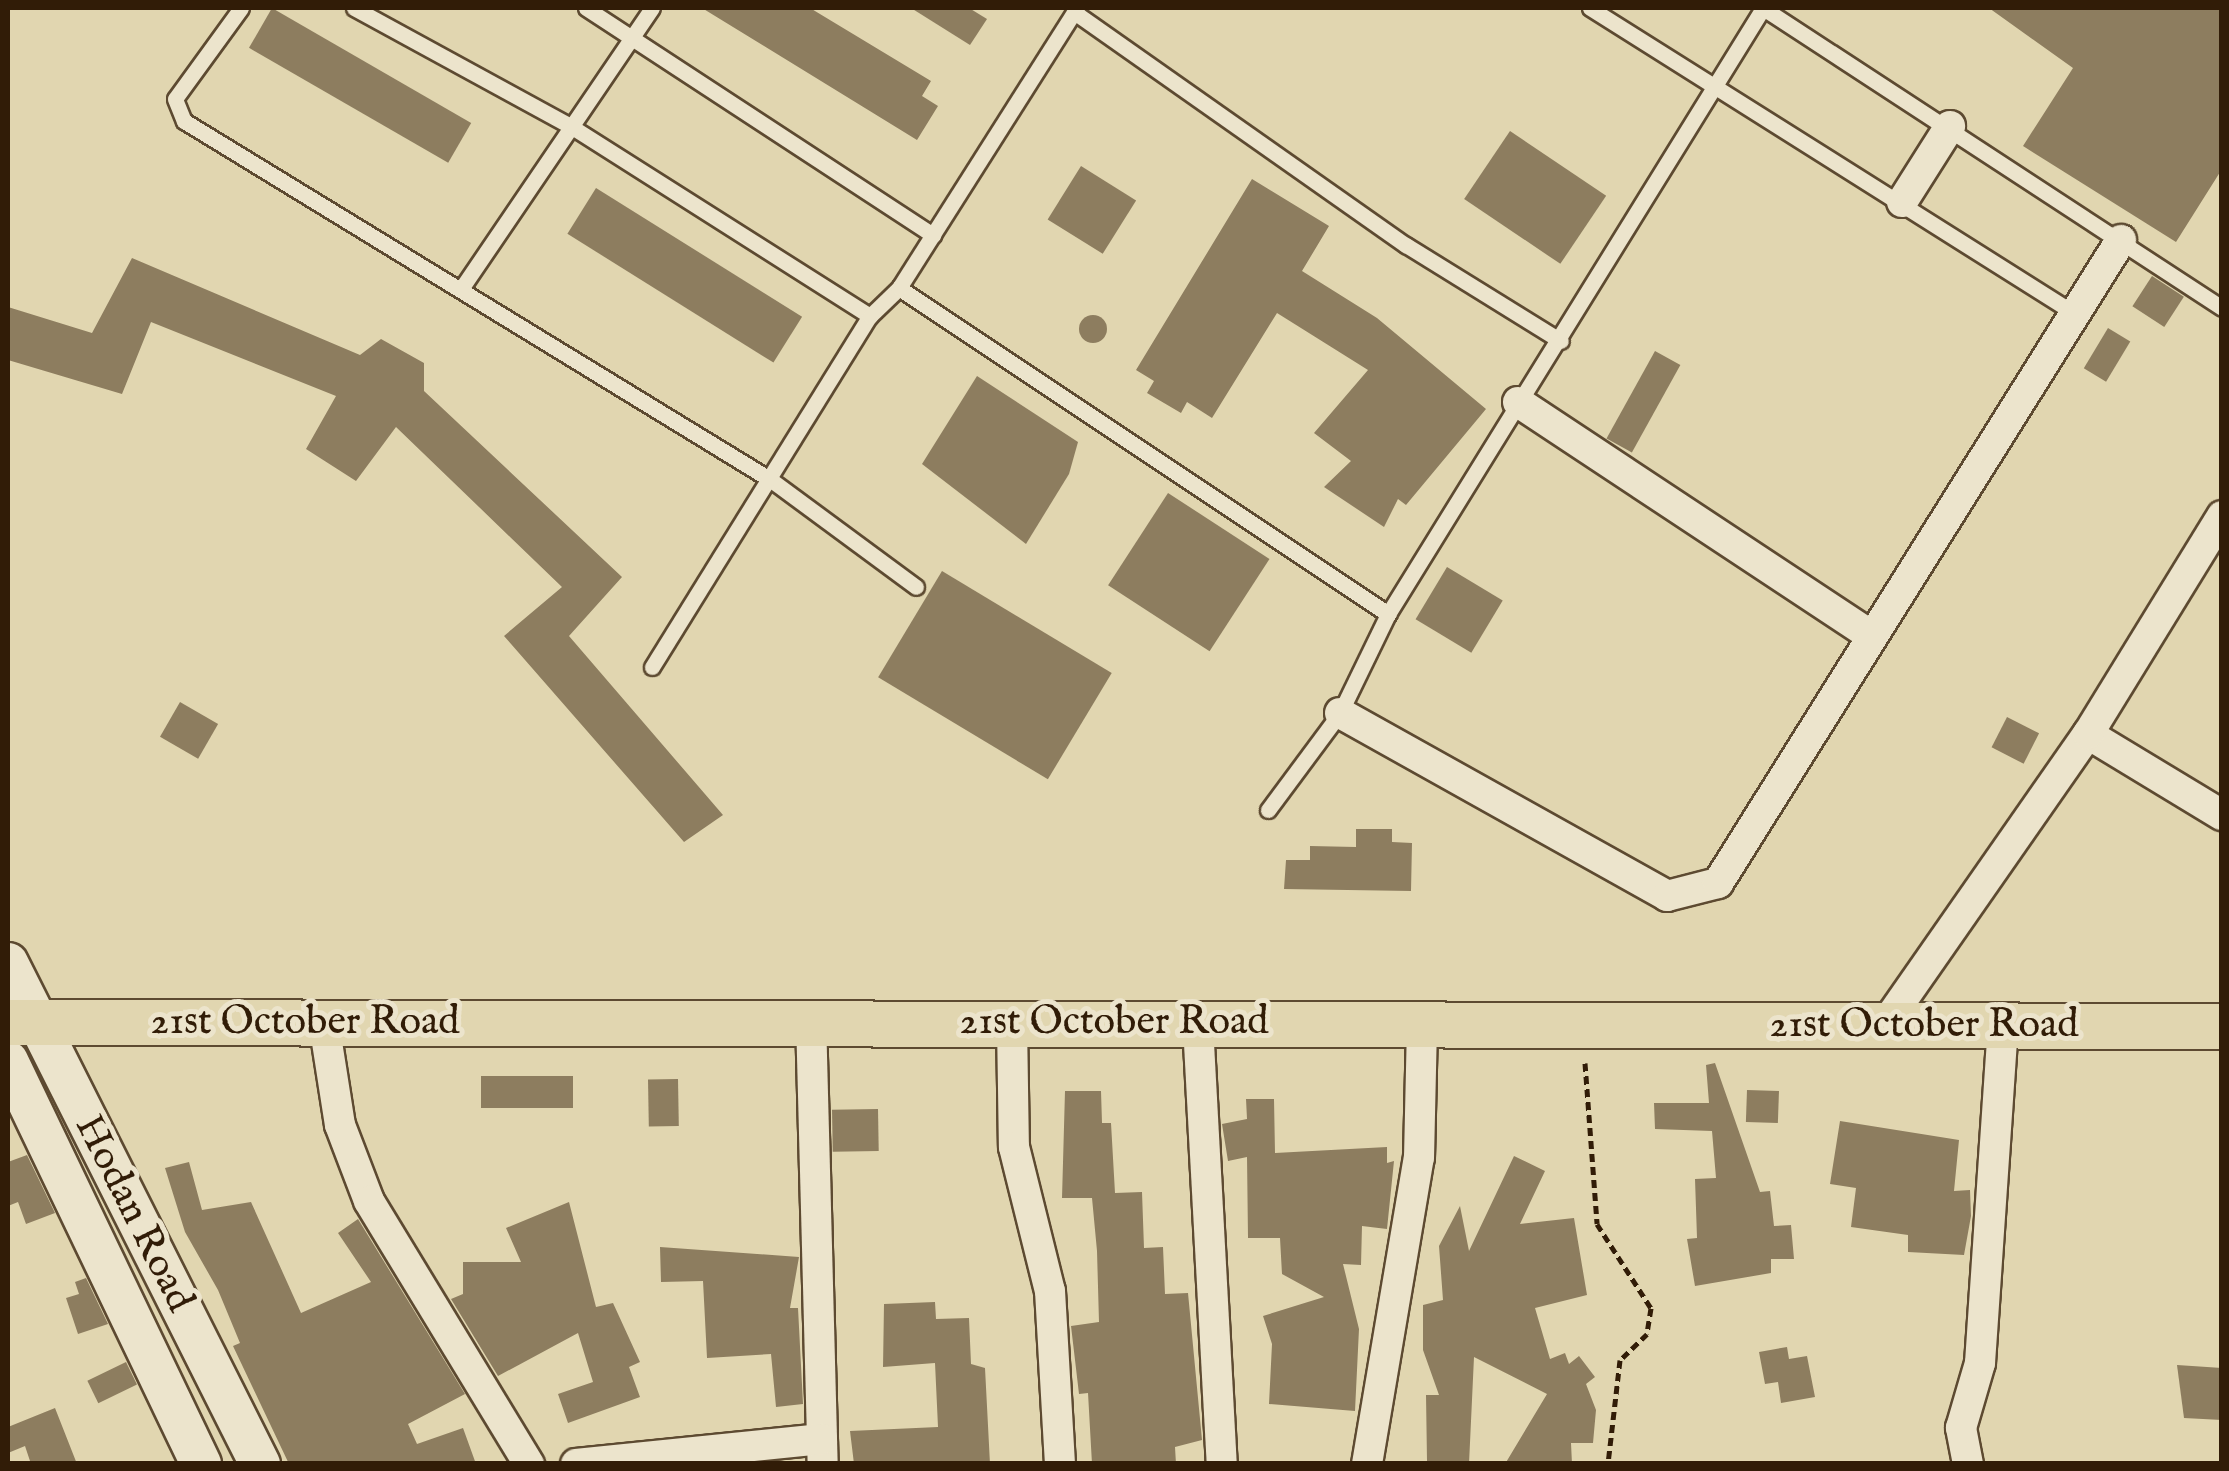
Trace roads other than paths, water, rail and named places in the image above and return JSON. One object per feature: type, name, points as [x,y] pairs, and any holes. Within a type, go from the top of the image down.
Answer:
[{"type":"main road","name":"Hodan Road","points":[[8,963],[22,1022],[260,1464]]},
{"type":"main road","name":"21st October Road","points":[[22,1022],[811,1018],[1012,1024],[2222,1026]]},
{"type":"main road","name":"Hodan Road","points":[[8,1061],[201,1464]]},
{"type":"street","points":[[1902,202],[1950,126]]},
{"type":"street","points":[[1340,714],[1667,896],[1695,894],[1718,882],[1869,634],[2121,240]]},
{"type":"street","points":[[1518,402],[1869,634]]},
{"type":"street","points":[[1884,1026],[2088,734],[2222,516]]},
{"type":"street","points":[[2088,734],[2222,815]]},
{"type":"street","points":[[576,1464],[823,1451],[811,1018]]},
{"type":"street","points":[[324,1023],[340,1125],[369,1201],[529,1464]]},
{"type":"street","points":[[1012,1024],[1014,1147],[1050,1291],[1060,1464]]},
{"type":"street","points":[[1198,1024],[1222,1464]]},
{"type":"street","points":[[1367,1464],[1419,1158],[1422,1025]]},
{"type":"street","points":[[1968,1464],[1962,1428],[1980,1364],[2003,1026]]},
{"type":"lane","points":[[241,8],[175,99],[174,112],[463,286],[771,480],[916,587]]},
{"type":"lane","points":[[354,8],[572,126],[870,316]]},
{"type":"lane","points":[[586,8],[933,235]]},
{"type":"lane","points":[[463,286],[652,8]]},
{"type":"lane","points":[[1590,8],[2074,313]]},
{"type":"lane","points":[[1268,810],[1340,714],[1388,614],[1719,88],[1763,8],[1950,126],[2222,308]]},
{"type":"lane","points":[[652,666],[870,316],[899,288],[1075,10],[1406,246],[1561,341]]},
{"type":"lane","points":[[899,288],[1388,614]]}]
